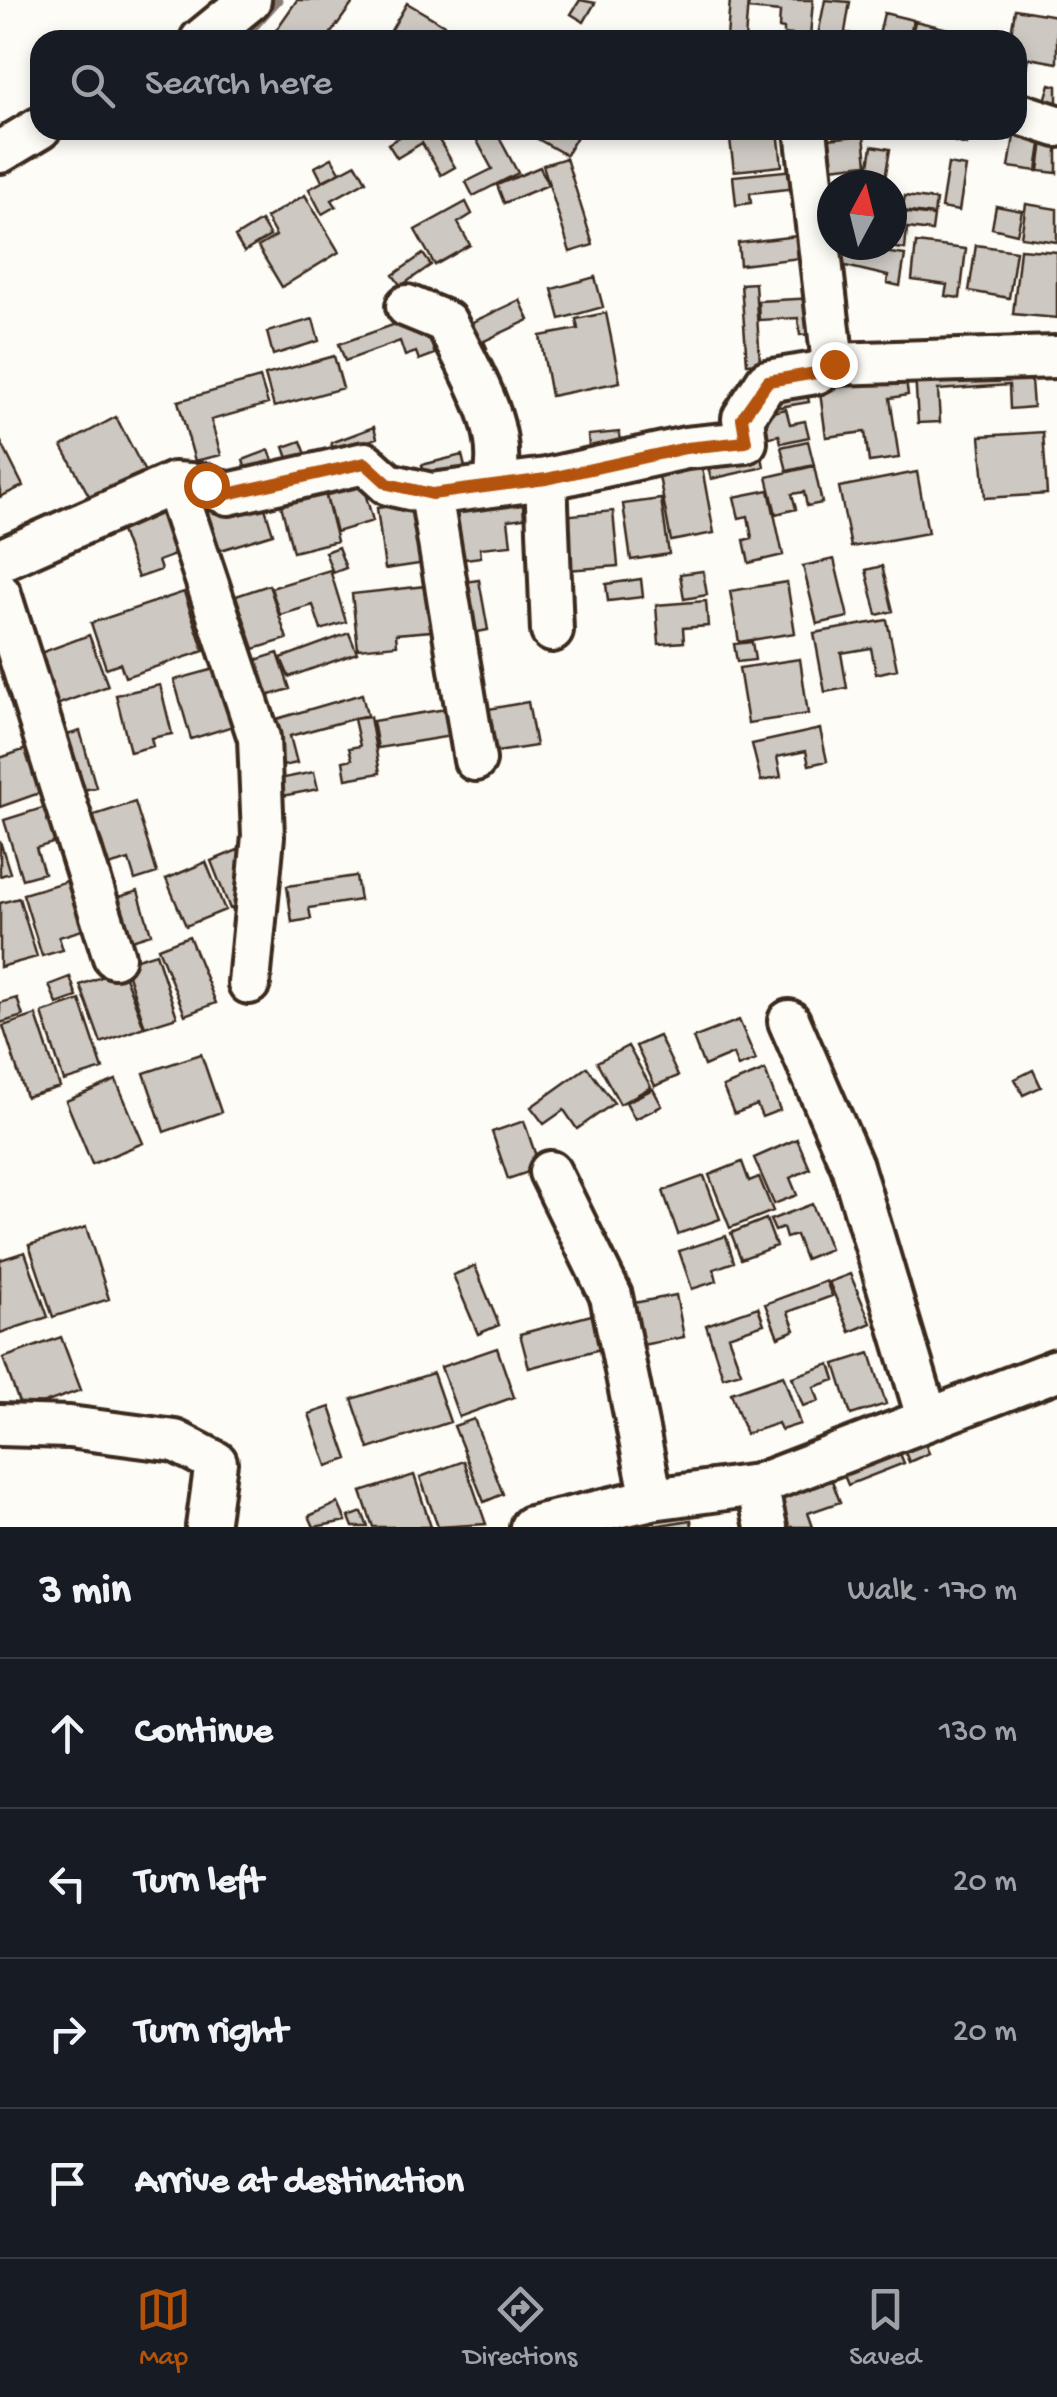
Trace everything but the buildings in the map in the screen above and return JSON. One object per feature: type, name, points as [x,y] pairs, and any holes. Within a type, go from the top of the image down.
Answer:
[{"type":"street","points":[[213,30],[250,0]]},
{"type":"street","points":[[1027,116],[1057,126]]},
{"type":"street","points":[[0,152],[30,134]]},
{"type":"street","points":[[807,140],[834,364]]},
{"type":"street","points":[[407,306],[446,322],[467,364],[498,440],[501,460],[494,483]]},
{"type":"street","points":[[0,560],[174,483],[206,485],[228,494],[365,463],[388,484],[432,494],[546,479],[686,448],[746,442],[742,418],[768,381],[816,373],[834,364],[1057,358]]},
{"type":"street","points":[[546,479],[552,631]]},
{"type":"street","points":[[174,483],[259,738],[263,836],[249,983]]},
{"type":"street","points":[[432,494],[476,760]]},
{"type":"street","points":[[0,594],[114,957]]},
{"type":"street","points":[[789,1021],[852,1166],[927,1417]]},
{"type":"street","points":[[550,1172],[610,1296],[652,1499]]},
{"type":"street","points":[[531,1527],[652,1499],[756,1485],[1057,1370]]},
{"type":"street","points":[[0,1425],[176,1440],[216,1462],[207,1527]]},
{"type":"street","points":[[756,1485],[766,1527]]},
{"type":"waterway","points":[[251,30],[278,0]]},
{"type":"route","points":[[206,485],[228,494],[365,463],[388,484],[432,494],[546,479],[686,448],[746,442],[742,418],[768,381],[816,373],[834,364]]}]
